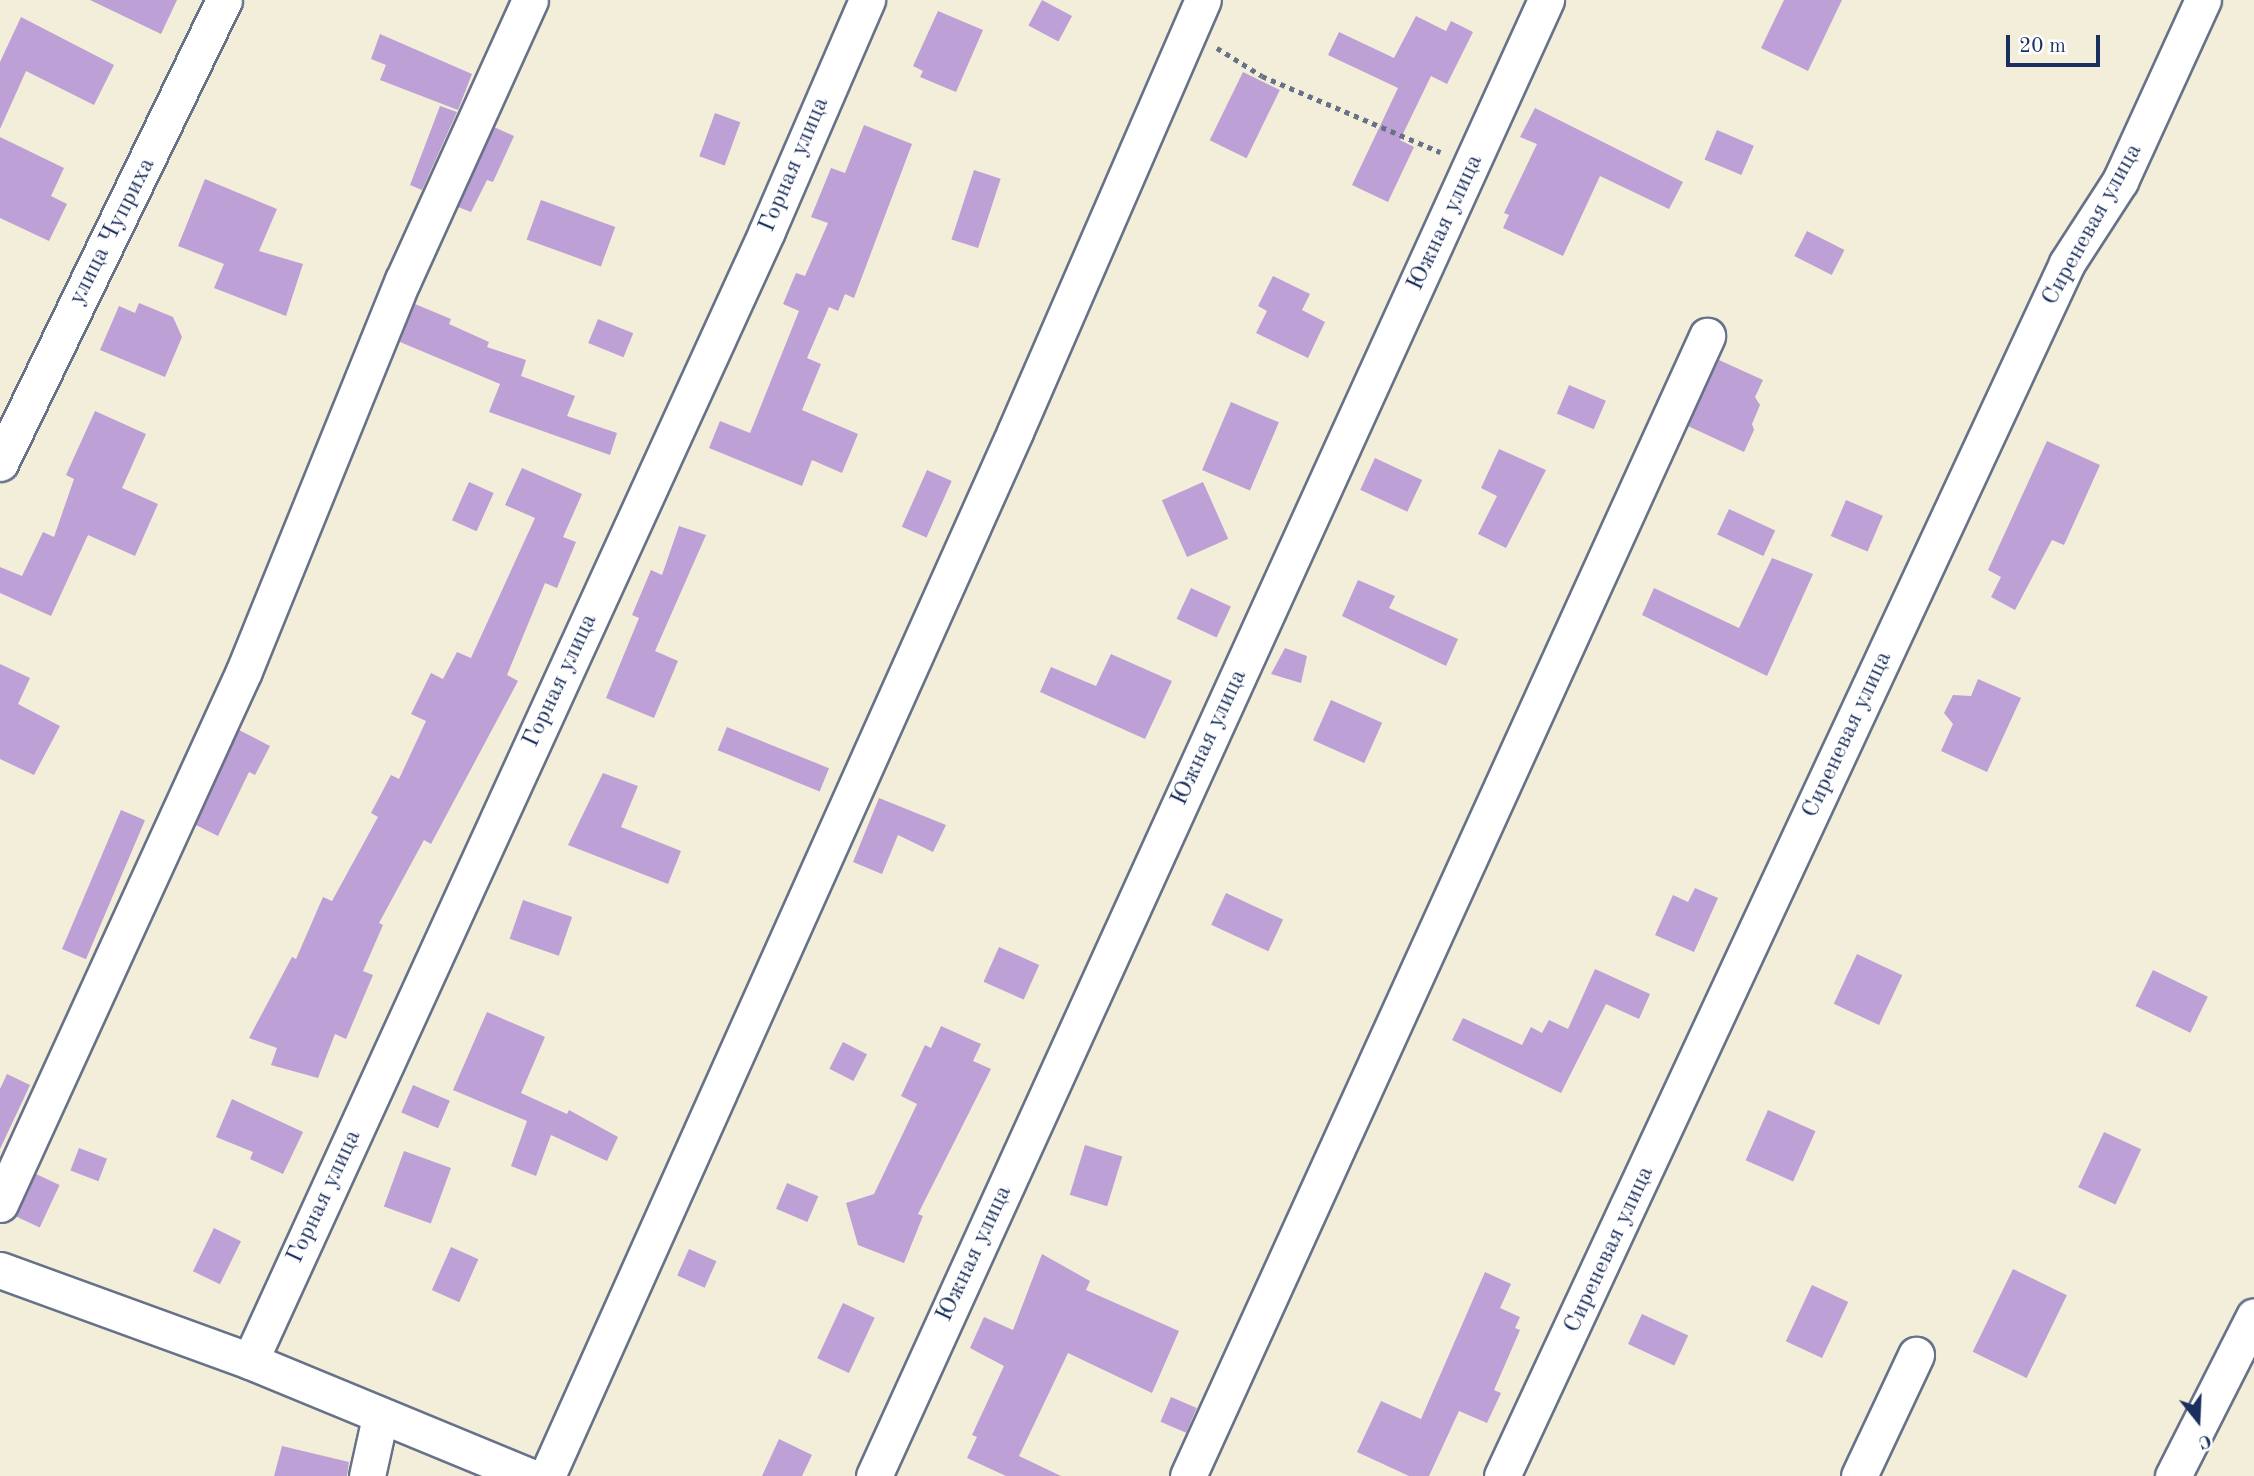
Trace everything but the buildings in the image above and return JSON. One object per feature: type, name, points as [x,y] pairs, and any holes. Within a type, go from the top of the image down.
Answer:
[{"type":"street","name":"улица Чуприха","points":[[0,463],[225,0]]},
{"type":"street","points":[[0,1204],[244,671],[402,280],[530,0]]},
{"type":"street","name":"Горная улица","points":[[250,1361],[761,244],[867,0]]},
{"type":"street","name":"Южная улица","points":[[874,1476],[1473,166],[1546,0]]},
{"type":"street","name":"Сиреневая улица","points":[[1503,1476],[2067,262],[2120,180],[2203,0]]},
{"type":"street","points":[[547,1476],[1009,445],[1198,12]]},
{"type":"street","points":[[1188,1476],[1707,336]]},
{"type":"street","points":[[0,1270],[250,1361],[380,1417],[529,1476]]},
{"type":"street","points":[[2173,1476],[2254,1316]]},
{"type":"street","points":[[1859,1476],[1916,1355]]},
{"type":"street","points":[[367,1476],[380,1417]]},
{"type":"path","points":[[1198,12],[1237,64],[1473,166]]}]
